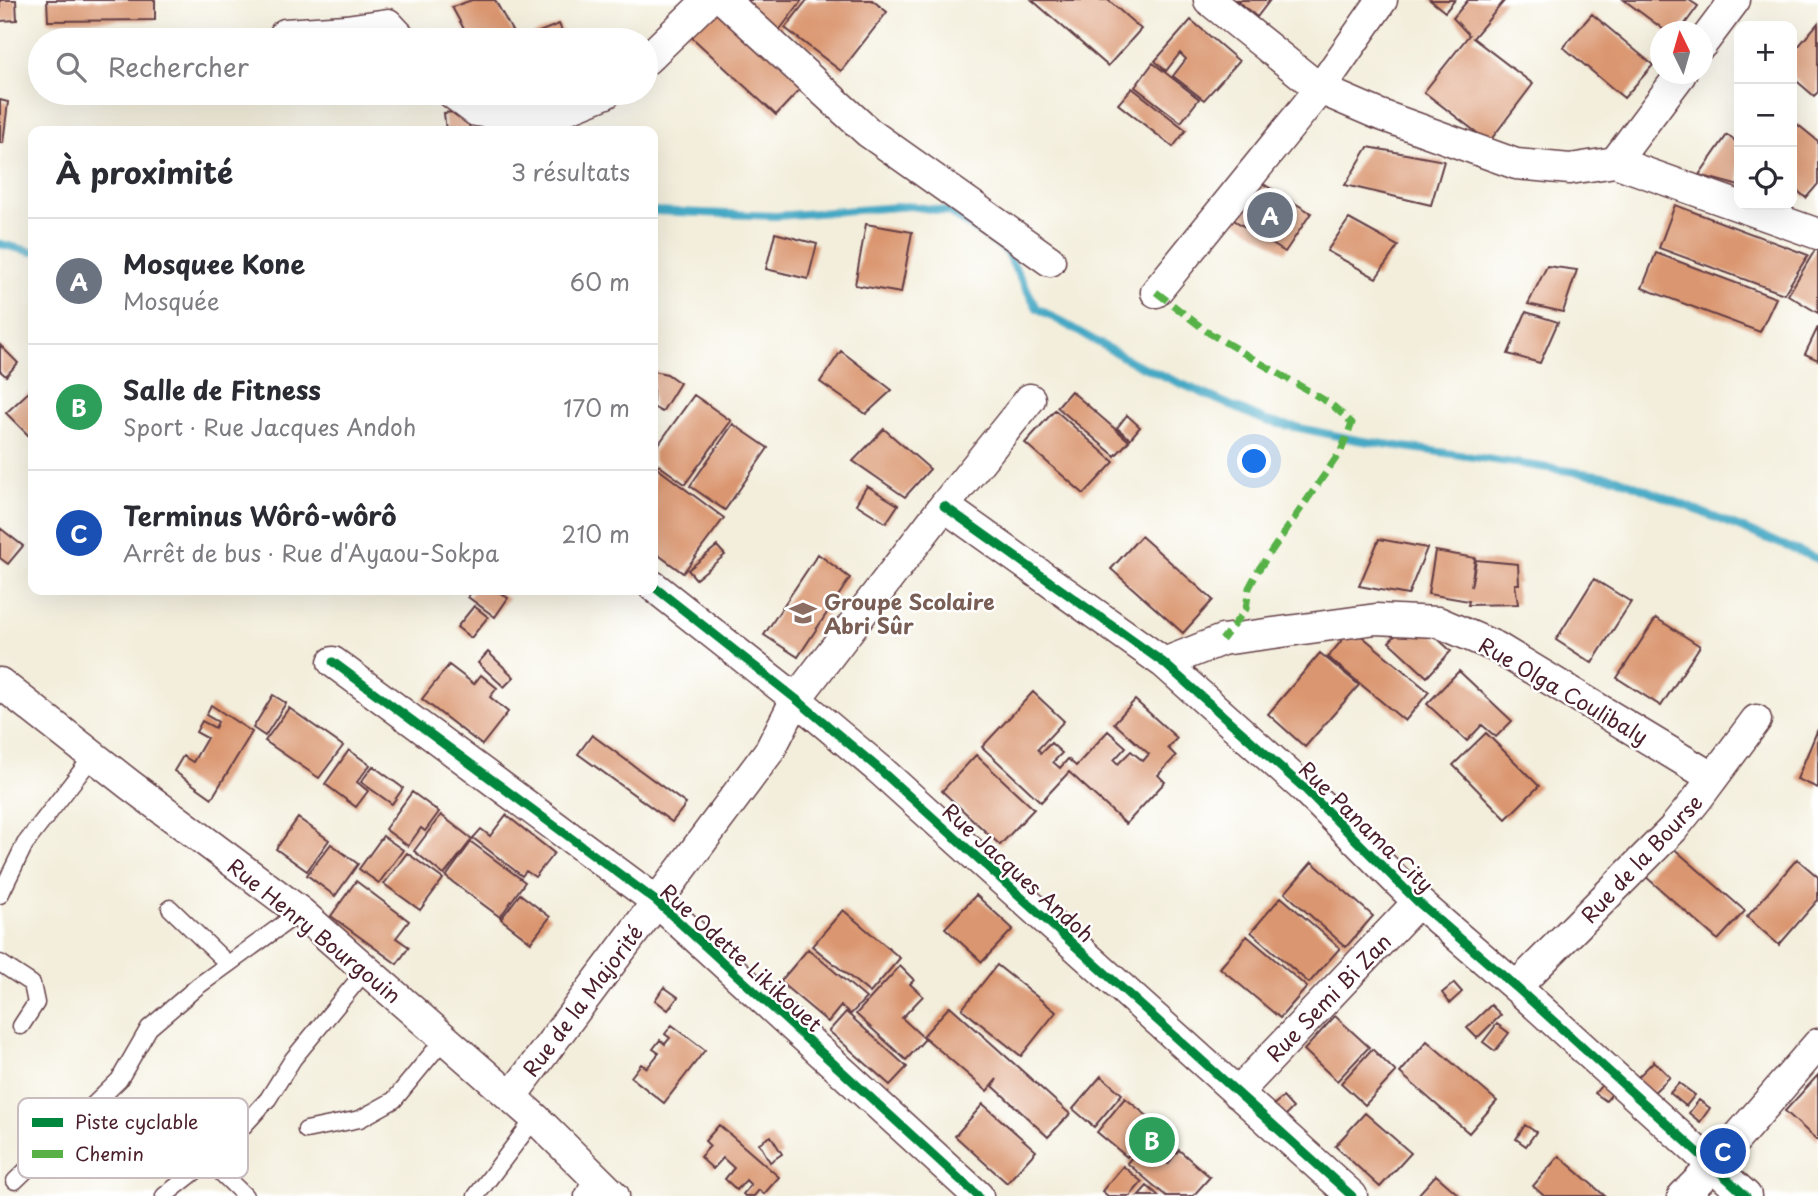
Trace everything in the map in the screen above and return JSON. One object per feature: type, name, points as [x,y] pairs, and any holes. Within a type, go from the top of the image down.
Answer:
[{"type":"street","points":[[658,48],[708,0]]},
{"type":"street","points":[[724,0],[868,132],[1050,261]]},
{"type":"street","points":[[1209,0],[1320,89],[1378,114],[1516,164],[1570,169],[1615,162],[1818,234]]},
{"type":"street","points":[[1157,292],[1320,89],[1382,0]]},
{"type":"street","points":[[1713,30],[1735,0]]},
{"type":"street","points":[[358,28],[392,22]]},
{"type":"street","points":[[1615,162],[1674,84]]},
{"type":"street","points":[[468,105],[476,111],[512,116],[564,110],[576,105]]},
{"type":"street","name":"Rue de la Majorité","points":[[510,1097],[770,750],[796,699],[944,506],[1031,399]]},
{"type":"street","name":"Rue Panama City","points":[[944,506],[1164,663],[1305,789],[1419,902],[1517,987],[1746,1196]]},
{"type":"street","name":"Rue Jacques Andoh","points":[[658,590],[878,768],[1346,1194]]},
{"type":"street","name":"Rue Olga Coulibaly","points":[[1164,663],[1222,640],[1376,619],[1438,622],[1496,647],[1713,778]]},
{"type":"street","name":"Rue Odette Likikouet","points":[[333,662],[656,901],[978,1196]]},
{"type":"street","name":"Rue Henry Bourgouin","points":[[0,683],[300,912],[536,1118],[596,1189]]},
{"type":"street","name":"Rue de la Bourse","points":[[1517,987],[1673,829],[1756,720]]},
{"type":"street","name":"Rue Semi Bi Zan","points":[[1237,1093],[1419,902]]},
{"type":"street","points":[[1683,1196],[1712,1167],[1818,1044]]},
{"type":"lane","points":[[0,895],[25,844],[93,756]]},
{"type":"lane","points":[[170,908],[228,964]]},
{"type":"lane","points":[[100,1098],[119,1080],[149,1028],[198,986],[300,912]]},
{"type":"lane","points":[[0,963],[32,984],[36,1003],[22,1026]]},
{"type":"lane","points":[[248,1122],[268,1099],[293,1059],[366,970]]},
{"type":"lane","points":[[306,1130],[360,1119],[394,1100],[444,1039]]},
{"type":"lane","points":[[475,1196],[536,1118]]},
{"type":"lane","points":[[15,1181],[18,1178]]},
{"type":"lane","points":[[164,1196],[187,1178]]},
{"type":"lane","points":[[226,1178],[245,1196]]},
{"type":"building","points":[[0,0],[16,0],[17,20],[0,21]]},
{"type":"building","points":[[47,0],[155,0],[155,20],[48,21]]},
{"type":"building","points":[[472,0],[495,0],[510,28],[463,28],[452,7]]},
{"type":"building","points":[[732,0],[802,0],[778,32]]},
{"type":"building","points":[[807,0],[872,0],[887,12],[841,71],[785,28]]},
{"type":"building","points":[[1032,0],[1108,0],[1141,29],[1108,66]]},
{"type":"building","points":[[1236,0],[1270,0],[1257,17]]},
{"type":"building","points":[[1430,0],[1455,0],[1445,12]]},
{"type":"building","points":[[1468,0],[1505,0],[1473,38],[1533,84],[1489,142],[1424,92],[1469,35],[1453,18]]},
{"type":"building","points":[[1624,0],[1689,0],[1698,6],[1687,21],[1652,21]]},
{"type":"building","points":[[715,1],[805,84],[776,115],[686,32]]},
{"type":"building","points":[[1592,14],[1650,62],[1650,68],[1624,98],[1563,47]]},
{"type":"building","points":[[1191,20],[1239,61],[1204,100],[1173,76],[1186,59],[1180,53],[1166,71],[1155,61]]},
{"type":"building","points":[[1818,23],[1818,92],[1814,96],[1797,81],[1797,48]]},
{"type":"building","points":[[1153,63],[1199,99],[1181,122],[1135,87]]},
{"type":"building","points":[[1132,88],[1186,130],[1173,147],[1118,104]]},
{"type":"building","points":[[0,100],[8,102],[3,143],[0,143]]},
{"type":"building","points":[[467,111],[469,126],[445,126],[444,113]]},
{"type":"building","points":[[1797,124],[1818,141],[1818,184],[1806,198],[1797,190]]},
{"type":"building","points":[[1727,135],[1734,140],[1734,185],[1699,175]]},
{"type":"building","points":[[1368,147],[1444,161],[1431,205],[1345,185]]},
{"type":"building","points":[[1255,179],[1311,213],[1285,252],[1229,217]]},
{"type":"building","points":[[1675,205],[1808,255],[1784,294],[1659,248]]},
{"type":"building","points":[[1349,219],[1398,246],[1376,278],[1327,251]]},
{"type":"building","points":[[866,224],[912,232],[901,293],[855,285]]},
{"type":"building","points":[[775,233],[817,244],[808,279],[766,269]]},
{"type":"building","points":[[1818,245],[1818,313],[1788,295]]},
{"type":"building","points":[[1656,253],[1776,298],[1760,332],[1642,288]]},
{"type":"building","points":[[1547,266],[1577,270],[1563,312],[1528,304]]},
{"type":"building","points":[[1526,312],[1558,322],[1540,363],[1508,354]]},
{"type":"building","points":[[1818,327],[1818,360],[1805,354]]},
{"type":"building","points":[[0,345],[18,363],[6,376],[0,371]]},
{"type":"building","points":[[841,351],[892,390],[866,414],[820,382]]},
{"type":"building","points":[[658,372],[667,374],[680,383],[662,412],[658,410]]},
{"type":"building","points":[[1071,391],[1129,441],[1115,456],[1057,407]]},
{"type":"building","points":[[28,393],[28,435],[6,413]]},
{"type":"building","points":[[694,395],[731,421],[685,484],[658,465],[658,445]]},
{"type":"building","points":[[1055,410],[1114,462],[1084,494],[1025,443]]},
{"type":"building","points":[[1127,415],[1140,427],[1130,439],[1117,428]]},
{"type":"building","points":[[733,424],[768,448],[725,510],[690,486]]},
{"type":"building","points":[[884,429],[930,469],[905,497],[853,461]]},
{"type":"building","points":[[658,469],[724,518],[683,573],[658,555]]},
{"type":"building","points":[[867,486],[898,505],[886,523],[856,504]]},
{"type":"building","points":[[0,528],[23,546],[8,564],[0,558]]},
{"type":"building","points":[[1141,536],[1213,600],[1183,633],[1111,569]]},
{"type":"building","points":[[1379,539],[1427,548],[1408,595],[1359,586]]},
{"type":"building","points":[[717,546],[725,555],[696,579],[688,570]]},
{"type":"building","points":[[1435,551],[1475,558],[1471,587],[1476,560],[1518,564],[1519,584],[1515,584],[1518,604],[1468,605],[1469,601],[1428,594]]},
{"type":"building","points":[[818,554],[850,578],[798,657],[764,635]]},
{"type":"building","points":[[1594,579],[1631,602],[1592,663],[1556,640]]},
{"type":"building","points":[[504,595],[508,598],[495,617],[468,597]]},
{"type":"building","points":[[474,606],[488,617],[471,638],[457,627]]},
{"type":"building","points":[[1413,616],[1451,651],[1427,677],[1389,642]]},
{"type":"building","points":[[1656,618],[1700,646],[1661,706],[1617,678]]},
{"type":"building","points":[[1352,628],[1429,692],[1405,721],[1328,657]]},
{"type":"building","points":[[488,652],[514,677],[504,687],[478,663]]},
{"type":"building","points":[[1320,653],[1359,685],[1305,747],[1268,714]]},
{"type":"building","points":[[449,665],[474,684],[481,675],[497,688],[490,697],[508,712],[482,745],[422,699]]},
{"type":"building","points":[[1459,671],[1512,721],[1496,737],[1482,725],[1467,741],[1427,704]]},
{"type":"building","points":[[1033,692],[1064,721],[1038,749],[1041,753],[1051,743],[1062,753],[1053,762],[1060,768],[1068,759],[1076,766],[1108,731],[1126,747],[1114,760],[1118,764],[1131,751],[1143,761],[1149,754],[1114,723],[1135,700],[1177,738],[1168,748],[1176,756],[1158,775],[1165,782],[1126,824],[1069,772],[1041,802],[982,747]]},
{"type":"building","points":[[273,695],[286,703],[265,736],[253,728]]},
{"type":"building","points":[[211,705],[252,732],[212,798],[174,771],[183,756],[193,762],[207,738],[196,732],[202,721],[215,728],[218,722],[206,715]]},
{"type":"building","points":[[289,708],[343,746],[319,778],[265,741]]},
{"type":"building","points":[[1818,729],[1818,788],[1797,779]]},
{"type":"building","points":[[1486,733],[1539,786],[1506,819],[1453,765]]},
{"type":"building","points":[[592,735],[686,804],[672,822],[578,754]]},
{"type":"building","points":[[349,750],[370,765],[357,782],[368,791],[356,807],[325,784]]},
{"type":"building","points":[[976,755],[1034,809],[1000,845],[942,791]]},
{"type":"building","points":[[373,766],[403,788],[392,804],[361,782]]},
{"type":"building","points":[[412,792],[439,812],[425,831],[421,828],[408,846],[385,829]]},
{"type":"building","points":[[441,815],[472,839],[444,875],[414,851]]},
{"type":"building","points":[[506,815],[554,853],[535,877],[526,871],[522,876],[473,838],[481,829],[490,836]]},
{"type":"building","points":[[298,818],[329,840],[307,871],[276,849]]},
{"type":"building","points":[[383,836],[403,850],[379,883],[359,869]]},
{"type":"building","points":[[471,842],[525,882],[500,917],[446,877]]},
{"type":"building","points":[[331,844],[358,864],[335,896],[307,875]]},
{"type":"building","points":[[1671,846],[1745,911],[1718,940],[1645,876]]},
{"type":"building","points":[[407,853],[443,879],[420,910],[384,884]]},
{"type":"building","points":[[1797,859],[1818,877],[1818,900],[1779,945],[1747,917]]},
{"type":"building","points":[[1312,862],[1373,916],[1346,947],[1285,893]]},
{"type":"building","points":[[356,881],[409,921],[396,938],[409,947],[397,964],[331,916]]},
{"type":"building","points":[[520,894],[550,917],[531,942],[501,919]]},
{"type":"building","points":[[976,895],[1013,929],[982,962],[945,928]]},
{"type":"building","points":[[1281,897],[1340,948],[1309,983],[1251,932]]},
{"type":"building","points":[[843,910],[900,958],[870,993],[812,946]]},
{"type":"building","points":[[1247,936],[1307,987],[1280,1018],[1220,968]]},
{"type":"building","points":[[808,949],[866,998],[851,1014],[841,1006],[828,1022],[780,982]]},
{"type":"building","points":[[997,965],[1056,1012],[1021,1056],[962,1009]]},
{"type":"building","points":[[900,966],[914,980],[910,984],[923,996],[902,1018],[925,1039],[906,1060],[856,1014]]},
{"type":"building","points":[[1454,983],[1462,992],[1450,1003],[1442,993]]},
{"type":"building","points":[[664,987],[678,997],[668,1010],[655,1000]]},
{"type":"building","points":[[1491,1005],[1501,1015],[1477,1038],[1467,1028]]},
{"type":"building","points":[[950,1006],[1070,1114],[1048,1137],[993,1086],[997,1079],[987,1091],[923,1036]]},
{"type":"building","points":[[846,1012],[907,1067],[890,1085],[829,1031]]},
{"type":"building","points":[[1335,1016],[1369,1047],[1337,1081],[1304,1050]]},
{"type":"building","points":[[1497,1024],[1509,1033],[1495,1051],[1483,1042]]},
{"type":"building","points":[[672,1025],[705,1050],[664,1103],[631,1077],[641,1064],[647,1068],[659,1053],[653,1049],[660,1040],[665,1044],[670,1038],[665,1034]]},
{"type":"building","points":[[1427,1041],[1497,1101],[1469,1133],[1400,1073]]},
{"type":"building","points":[[1372,1049],[1396,1072],[1365,1105],[1341,1083]]},
{"type":"building","points":[[1654,1061],[1670,1077],[1651,1095],[1636,1079]]},
{"type":"building","points":[[1818,1075],[1818,1141],[1785,1111]]},
{"type":"building","points":[[1101,1076],[1122,1094],[1094,1127],[1073,1109]]},
{"type":"building","points":[[1605,1081],[1616,1089],[1606,1101],[1595,1093]]},
{"type":"building","points":[[1679,1083],[1695,1095],[1686,1106],[1670,1093]]},
{"type":"building","points":[[1283,1097],[1293,1108],[1284,1117],[1273,1105]]},
{"type":"building","points":[[1125,1098],[1156,1123],[1127,1157],[1097,1132]]},
{"type":"building","points":[[1699,1100],[1710,1108],[1700,1122],[1689,1113]]},
{"type":"building","points":[[983,1104],[1036,1151],[1007,1183],[955,1136]]},
{"type":"building","points":[[1365,1113],[1411,1153],[1380,1187],[1335,1146]]},
{"type":"building","points":[[719,1125],[779,1177],[764,1194],[759,1190],[754,1196],[745,1196],[743,1194],[751,1185],[746,1180],[737,1190],[725,1179],[734,1168],[723,1158],[713,1169],[700,1157],[710,1146],[705,1141]]},
{"type":"building","points":[[1525,1125],[1536,1132],[1526,1146],[1516,1139]]},
{"type":"building","points":[[1155,1130],[1173,1145],[1161,1158],[1168,1164],[1179,1150],[1210,1177],[1193,1196],[1166,1196],[1127,1163]]},
{"type":"building","points":[[771,1136],[782,1154],[770,1162],[759,1143]]},
{"type":"building","points":[[1559,1156],[1605,1196],[1544,1196],[1533,1186]]},
{"type":"building","points":[[1123,1166],[1142,1182],[1130,1196],[1108,1196],[1102,1191]]},
{"type":"building","points":[[1436,1175],[1460,1196],[1417,1196]]},
{"type":"building","points":[[1147,1186],[1159,1196],[1138,1196]]},
{"type":"waterway","points":[[658,211],[776,216],[911,206],[949,212],[1005,250],[1037,308],[1134,363],[1266,421],[1357,440],[1617,478],[1818,559]]},
{"type":"waterway","points":[[0,244],[28,251]]},
{"type":"marked path","points":[[1156,292],[1209,333],[1331,404],[1352,423],[1341,451],[1259,569],[1249,588],[1246,609],[1222,640]]},
{"type":"cycle path","points":[[944,506],[1164,663],[1305,789],[1418,902],[1516,987],[1746,1196]]},
{"type":"cycle path","points":[[658,590],[878,768],[1352,1196]]},
{"type":"cycle path","points":[[333,662],[656,901],[978,1196]]},
{"type":"place","name":"Mosquee Kone","points":[[1270,215]]},
{"type":"place","name":"Groupe Scolaire Abri Sûr","points":[[803,613]]},
{"type":"place","name":"Salle de Fitness","points":[[1152,1140]]},
{"type":"place","name":"Terminus Wôrô-wôrô","points":[[1723,1151]]}]
